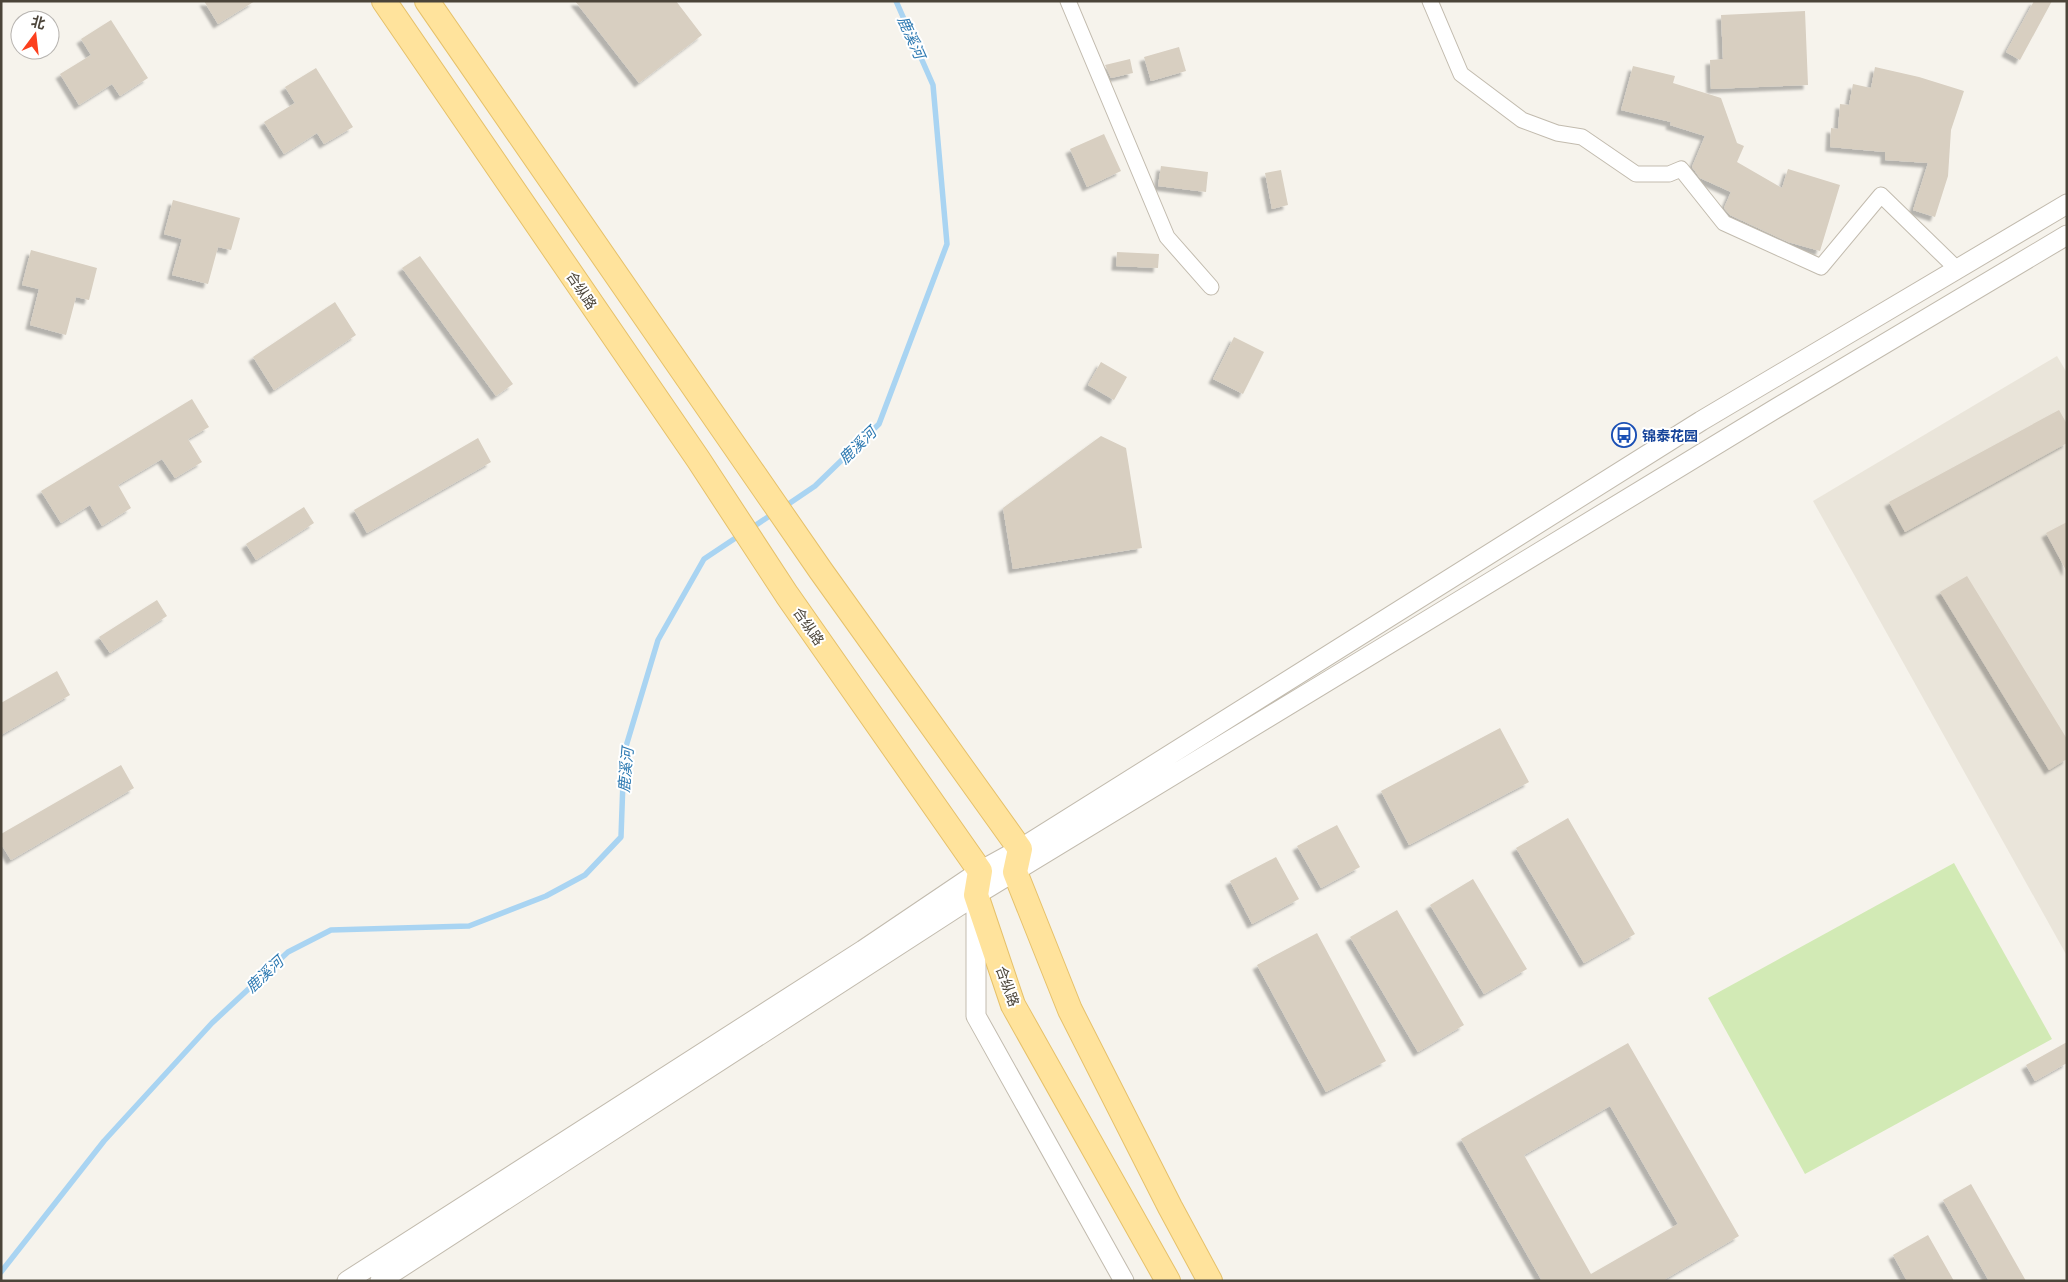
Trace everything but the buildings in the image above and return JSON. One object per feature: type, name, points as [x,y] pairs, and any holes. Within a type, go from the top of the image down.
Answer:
[{"type":"main road","name":"合纵路","points":[[384,1],[698,459],[787,595],[980,872],[976,895],[1013,1005],[1168,1281]]},
{"type":"main road","points":[[427,1],[821,571],[1020,849],[1015,872],[1070,1010],[1170,1208],[1210,1281]]},
{"type":"street","points":[[1068,1],[1167,238],[1211,287]]},
{"type":"street","points":[[1430,1],[1461,74],[1522,120],[1557,133],[1582,137],[1636,174],[1669,174],[1681,168],[1724,223],[1821,266],[1881,195],[1957,269]]},
{"type":"street","points":[[347,1281],[855,955],[980,872],[1020,849],[1700,420],[2067,204]]},
{"type":"street","points":[[380,1281],[976,895],[1766,414],[2067,235]]},
{"type":"street","points":[[976,895],[976,1016],[1124,1281]]},
{"type":"shaded area","points":[[2057,356],[2067,373],[2067,956],[1813,501]]},
{"type":"green space","points":[[1954,863],[2052,1039],[1805,1174],[1708,998]]},
{"type":"waterway","name":"鹿溪河","points":[[784,507],[815,486],[879,424],[947,244],[933,85],[896,1]]},
{"type":"waterway","name":"鹿溪河","points":[[750,529],[774,513]]},
{"type":"waterway","name":"鹿溪河","points":[[1,1272],[104,1141],[212,1023],[288,952],[331,930],[469,926],[546,896],[585,875],[621,837],[624,753],[658,640],[704,559],[740,535]]},
{"type":"place","name":"锦泰花园","points":[[1624,435]]}]
